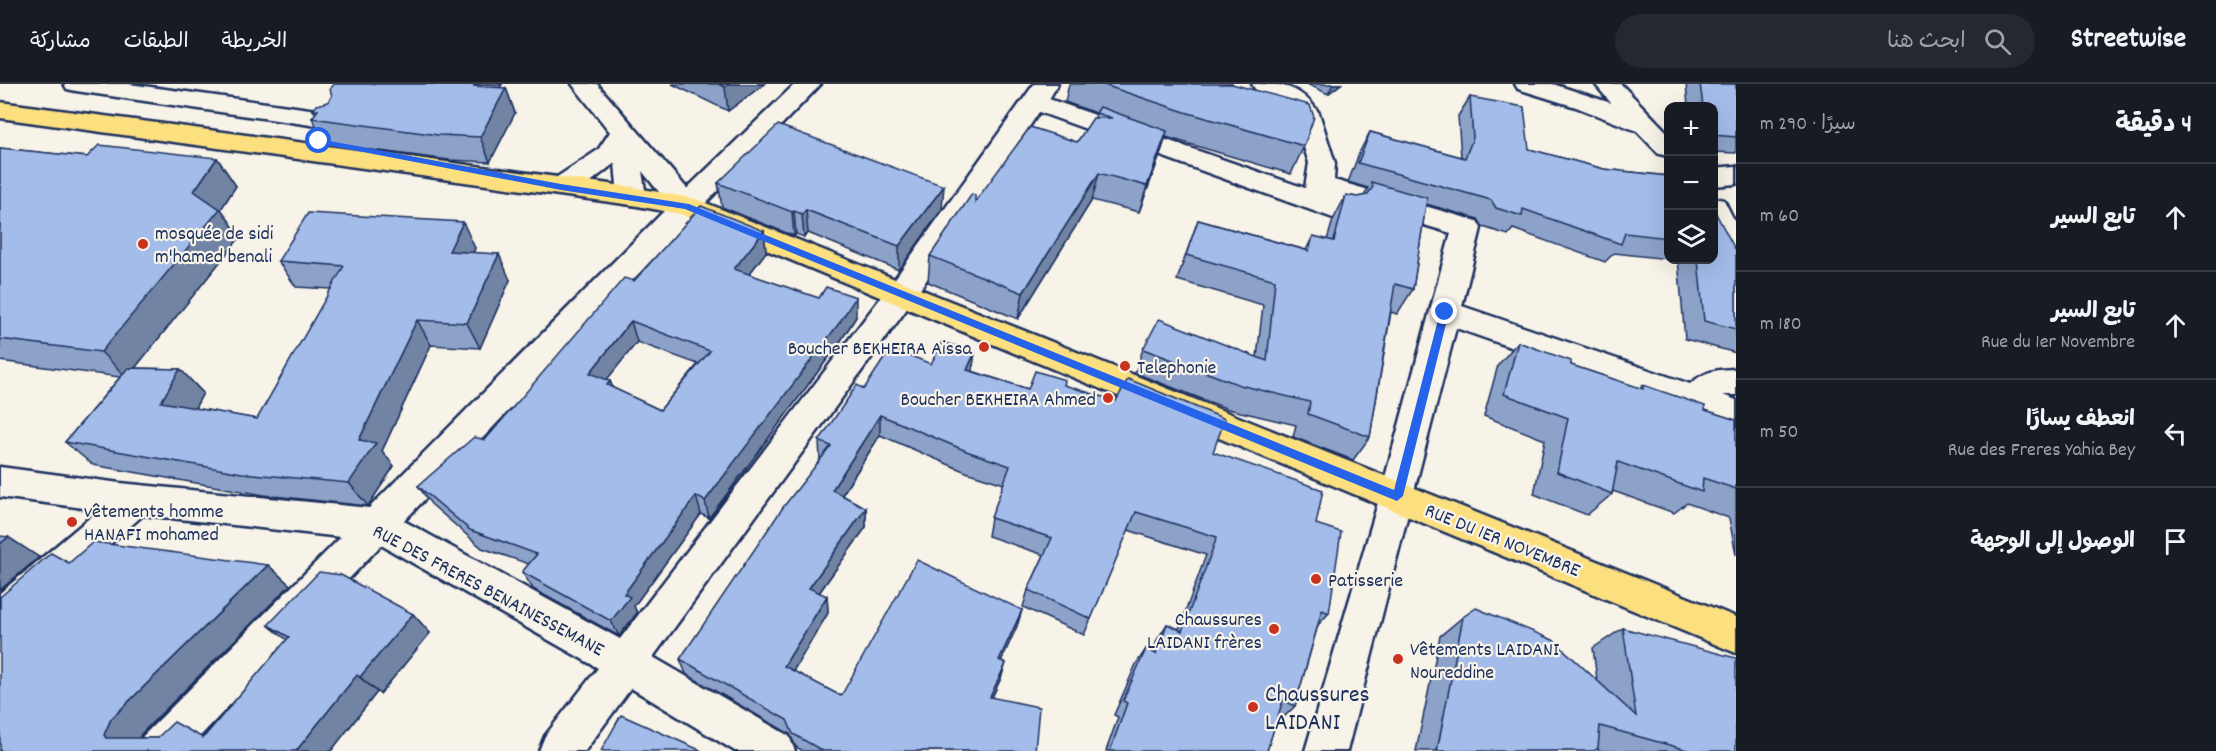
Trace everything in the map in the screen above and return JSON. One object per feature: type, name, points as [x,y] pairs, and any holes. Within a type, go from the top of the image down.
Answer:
[{"type":"main road","points":[[0,91],[313,140],[561,187]]},
{"type":"main road","points":[[0,110],[561,187]]},
{"type":"main road","name":"RUE DU 1ER NOVEMBRE","points":[[561,187],[686,206],[1736,635]]},
{"type":"street","points":[[76,84],[330,120]]},
{"type":"street","points":[[151,84],[339,111],[313,140]]},
{"type":"street","points":[[584,84],[686,206]]},
{"type":"street","points":[[158,751],[686,206],[809,84]]},
{"type":"street","points":[[1264,84],[1282,93],[1306,113],[1322,163],[1317,193]]},
{"type":"street","points":[[1527,84],[1585,102],[1645,125]]},
{"type":"street","points":[[1607,84],[1664,144]]},
{"type":"street","points":[[560,751],[900,295],[1040,93],[1317,193],[1467,228],[1397,496],[1326,751]]},
{"type":"street","points":[[561,187],[607,156],[624,132]]},
{"type":"street","points":[[624,132],[632,196]]},
{"type":"street","points":[[1718,177],[1736,175]]},
{"type":"street","points":[[1714,210],[1736,253]]},
{"type":"street","points":[[1445,312],[1736,413]]},
{"type":"street","points":[[1695,399],[1713,383],[1736,381]]},
{"type":"street","name":"RUE DES FRERES BENAINESSEMANE","points":[[0,482],[136,500],[378,525],[626,662],[774,751]]},
{"type":"street","points":[[0,617],[136,500]]},
{"type":"building","points":[[334,84],[475,84],[474,86],[506,88],[480,137],[438,135],[312,118],[318,110],[313,110],[317,105],[328,102],[332,96],[330,89]]},
{"type":"building","points":[[1101,84],[1232,84],[1310,105],[1314,117],[1304,146],[1185,112]]},
{"type":"building","points":[[1700,84],[1736,84],[1736,137],[1718,135],[1718,102],[1702,102]]},
{"type":"building","points":[[1470,97],[1524,107],[1529,149],[1604,169],[1664,176],[1664,238],[1625,233],[1621,244],[1523,209],[1522,216],[1496,208],[1491,200],[1358,163],[1370,132],[1465,158],[1473,138]]},
{"type":"building","points":[[1100,107],[1167,131],[1147,186],[1099,173],[1023,293],[930,256],[972,194],[975,195],[975,202],[1030,127],[1077,142],[1093,118],[1112,118],[1096,113]]},
{"type":"building","points":[[778,125],[944,186],[899,246],[806,210],[802,214],[792,212],[718,183]]},
{"type":"building","name":"mosquée de sidi m'hamed benali","points":[[99,145],[217,158],[194,191],[220,209],[101,352],[0,339],[0,148],[87,157]]},
{"type":"building","points":[[1371,182],[1427,198],[1413,289],[1395,284],[1370,437],[1308,414],[1310,402],[1240,385],[1143,349],[1159,319],[1267,361],[1275,280],[1186,255],[1198,220],[1309,251],[1313,236],[1334,241],[1346,195],[1357,197],[1367,195],[1373,187]]},
{"type":"building","points":[[701,206],[764,231],[734,269],[819,298],[826,287],[856,297],[840,322],[705,501],[696,496],[624,594],[630,597],[611,621],[522,572],[537,554],[470,530],[418,486],[474,437],[485,440],[624,278],[634,281]],"holes":[[[631,321],[710,351],[660,410],[607,385],[610,381],[590,373]]]},
{"type":"building","points":[[308,213],[463,222],[449,251],[499,254],[467,323],[417,320],[359,440],[376,443],[349,483],[242,473],[65,442],[128,368],[180,369],[161,402],[257,419],[344,266],[278,261]]},
{"type":"building","points":[[1718,217],[1736,251],[1736,329],[1704,321],[1698,264],[1718,264]]},
{"type":"building","points":[[942,342],[975,352],[967,370],[1028,389],[1035,371],[1065,380],[1064,385],[1116,401],[1128,379],[1225,419],[1213,452],[1323,490],[1316,524],[1341,532],[1329,613],[1322,610],[1295,706],[1283,700],[1267,751],[1110,751],[1127,703],[1123,701],[1146,649],[1156,654],[1167,624],[1182,631],[1217,537],[1136,512],[1091,619],[1028,590],[1052,538],[991,518],[1010,466],[969,452],[880,415],[832,490],[866,508],[809,588],[827,596],[784,666],[841,696],[917,560],[1022,610],[999,660],[1006,663],[990,697],[1039,707],[1035,751],[823,751],[793,734],[787,720],[680,659],[784,506],[831,446],[819,441],[857,385],[864,389],[891,348],[931,364]]},
{"type":"building","points":[[1518,342],[1571,361],[1571,365],[1643,389],[1643,385],[1705,406],[1705,410],[1736,420],[1736,489],[1703,478],[1702,492],[1618,462],[1612,494],[1557,472],[1568,418],[1504,394]]},
{"type":"building","points":[[0,536],[8,537],[0,544]]},
{"type":"building","points":[[93,542],[268,565],[111,719],[104,735],[106,738],[157,738],[174,722],[203,738],[289,637],[268,625],[319,572],[341,575],[413,614],[360,677],[357,675],[296,751],[0,751],[0,597],[51,553],[69,563]]},
{"type":"building","points":[[1476,608],[1553,640],[1636,716],[1623,628],[1736,658],[1736,751],[1691,751],[1600,726],[1598,748],[1594,751],[1437,751],[1463,617]]},
{"type":"building","points":[[621,715],[702,751],[601,751]]},
{"type":"place","name":"mosquée de sidi m'hamed benali","points":[[143,244]]},
{"type":"place","name":"Boucher BEKHEIRA Aissa","points":[[984,347]]},
{"type":"place","name":"Telephonie","points":[[1125,366]]},
{"type":"place","name":"Boucher BEKHEIRA Ahmed","points":[[1108,398]]},
{"type":"place","name":"vêtements homme HANAFI mohamed","points":[[72,522]]},
{"type":"place","name":"Patisserie","points":[[1316,579]]},
{"type":"place","name":"Chaussures LAIDANI frères","points":[[1274,629]]},
{"type":"place","name":"Vêtements LAIDANI Noureddine","points":[[1398,659]]},
{"type":"place","name":"Chaussures LAIDANI","points":[[1253,707]]},
{"type":"route","points":[[319,141],[561,187],[686,206],[1397,496],[1445,312]]}]
